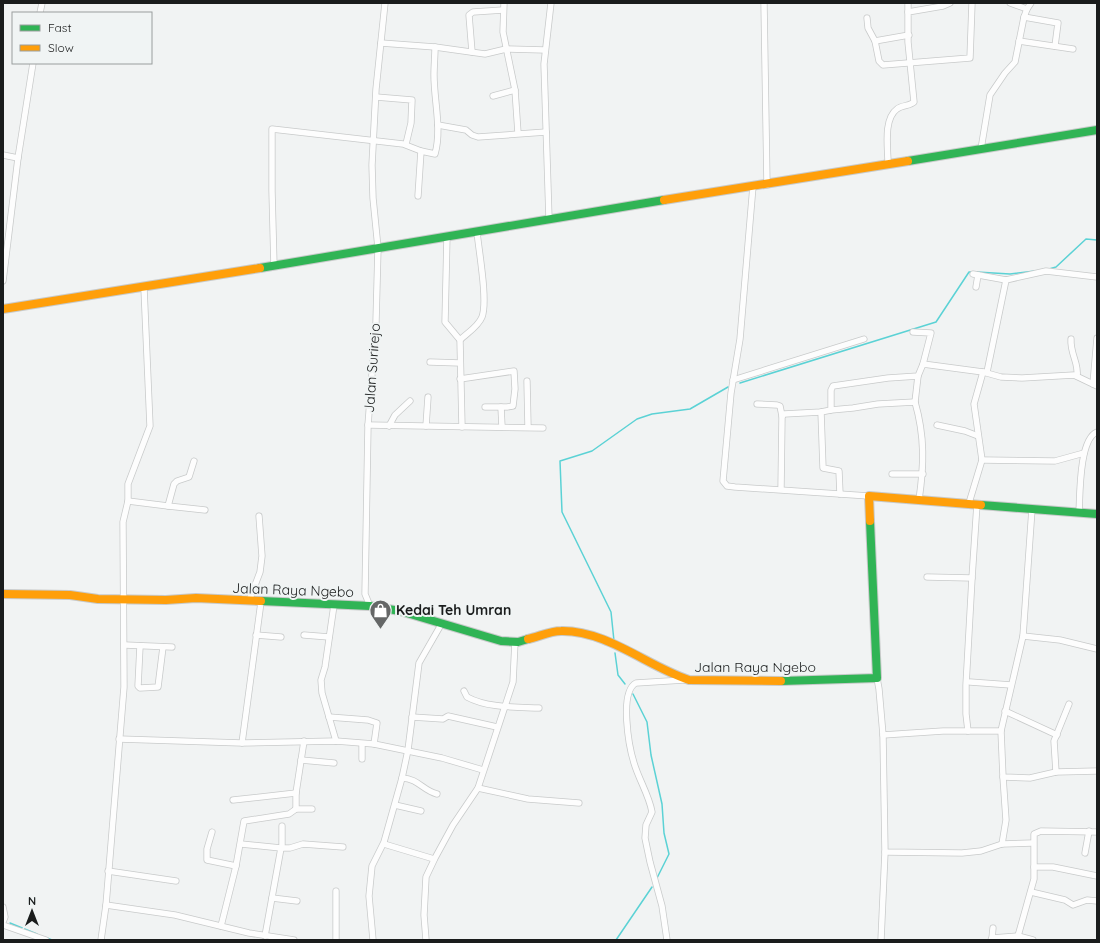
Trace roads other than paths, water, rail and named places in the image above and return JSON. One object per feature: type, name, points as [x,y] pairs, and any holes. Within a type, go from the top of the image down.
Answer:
[{"type":"street","name":"Jalan Surirejo","points":[[370,606],[365,594],[368,425],[376,322],[378,248],[373,198],[372,165],[376,97],[385,3]]},
{"type":"street","points":[[504,3],[503,32],[515,90],[518,133]]},
{"type":"street","points":[[549,219],[545,50],[551,3]]},
{"type":"street","points":[[764,3],[767,185]]},
{"type":"street","points":[[888,164],[889,126],[892,114],[897,109],[914,102],[910,63],[908,3]]},
{"type":"street","points":[[908,12],[943,6],[950,3]]},
{"type":"street","points":[[867,18],[868,28],[875,41],[881,64],[888,66],[970,58],[972,3]]},
{"type":"street","points":[[1010,3],[1027,9]]},
{"type":"street","points":[[981,149],[990,95],[1015,62],[1024,17],[1031,3]]},
{"type":"street","points":[[472,52],[469,15],[473,12],[503,10]]},
{"type":"street","points":[[1024,17],[1058,23],[1055,46]]},
{"type":"street","points":[[875,41],[909,35]]},
{"type":"street","points":[[1019,42],[1073,49]]},
{"type":"street","points":[[381,43],[436,47],[485,54],[506,49],[545,50]]},
{"type":"street","points":[[274,266],[272,129],[374,142],[406,144],[421,151],[435,154],[438,125],[434,76],[436,47]]},
{"type":"street","points":[[3,281],[18,158],[34,64]]},
{"type":"street","points":[[493,96],[515,90]]},
{"type":"street","points":[[376,97],[412,100],[411,123],[406,144]]},
{"type":"street","points":[[438,125],[466,130],[472,135],[478,137],[546,132]]},
{"type":"street","points":[[3,309],[144,288],[447,236],[528,225],[549,219],[767,185],[1097,130]]},
{"type":"street","points":[[418,196],[421,151]]},
{"type":"street","points":[[3,155],[18,158]]},
{"type":"street","points":[[753,186],[740,339],[733,380],[723,481],[727,486],[1097,514]]},
{"type":"street","points":[[460,340],[477,324],[482,316],[483,296],[477,232]]},
{"type":"street","points":[[447,236],[445,322],[460,340],[462,427]]},
{"type":"street","points":[[976,287],[976,274],[1006,280],[1046,271],[1097,277]]},
{"type":"street","points":[[968,731],[966,685],[972,578],[973,504],[982,460],[974,404],[985,372],[1006,280]]},
{"type":"street","points":[[101,940],[106,905],[124,687],[124,522],[128,501],[128,484],[150,426],[144,288]]},
{"type":"street","points":[[913,332],[931,333],[923,364],[918,376],[915,402],[922,434],[924,456],[919,500]]},
{"type":"street","points":[[923,364],[985,372],[1001,377],[1022,378],[1078,376],[1095,385],[1097,338]]},
{"type":"street","points":[[733,380],[864,339]]},
{"type":"street","points":[[1071,339],[1071,351],[1078,370],[1078,376]]},
{"type":"street","points":[[430,362],[460,363]]},
{"type":"street","points":[[460,379],[514,371],[514,403],[510,407],[485,407]]},
{"type":"street","points":[[831,410],[831,390],[833,386],[888,378],[918,376]]},
{"type":"street","points":[[526,382],[528,427]]},
{"type":"street","points":[[426,426],[428,397]]},
{"type":"street","points":[[389,426],[395,415],[410,401]]},
{"type":"street","points":[[782,416],[789,413],[821,412],[878,404],[915,402]]},
{"type":"street","points":[[757,404],[780,406],[782,416],[781,489]]},
{"type":"street","points":[[501,407],[502,427]]},
{"type":"street","points":[[821,412],[823,468],[839,471],[840,494]]},
{"type":"street","points":[[368,425],[543,428]]},
{"type":"street","points":[[937,425],[965,431],[978,436]]},
{"type":"street","points":[[1079,513],[1084,453],[1093,434],[1097,432]]},
{"type":"street","points":[[982,460],[1055,461],[1084,453]]},
{"type":"street","points":[[168,506],[174,484],[177,481],[189,477],[194,461]]},
{"type":"street","points":[[892,474],[923,474]]},
{"type":"street","points":[[869,496],[877,678],[883,735],[885,852],[881,940]]},
{"type":"street","points":[[128,501],[205,510]]},
{"type":"street","points":[[1002,844],[1006,820],[1001,732],[1023,636],[1032,509]]},
{"type":"street","points":[[249,601],[260,572],[262,556],[259,516]]},
{"type":"street","points":[[927,576],[972,578]]},
{"type":"street","name":"Jalan Raya Ngebo","points":[[3,594],[70,596],[123,600],[196,598],[370,606],[400,611],[501,641],[515,642],[559,631],[578,632],[618,646],[677,676],[688,680],[753,682],[877,678]]},
{"type":"street","points":[[357,606],[365,594]]},
{"type":"street","points":[[242,743],[261,602]]},
{"type":"street","points":[[334,605],[325,667],[321,680],[322,693],[336,741]]},
{"type":"street","points":[[373,940],[369,884],[373,862],[384,844],[402,778],[408,750],[419,663],[442,623]]},
{"type":"street","points":[[256,635],[281,637]]},
{"type":"street","points":[[304,635],[329,637]]},
{"type":"street","points":[[1023,636],[1060,640],[1097,649]]},
{"type":"street","points":[[426,940],[425,885],[434,859],[460,814],[478,788],[514,674],[515,642]]},
{"type":"street","points":[[125,645],[172,647]]},
{"type":"street","points":[[140,646],[138,686],[140,688],[158,687],[163,647]]},
{"type":"street","points":[[666,940],[662,906],[645,838],[646,825],[652,812],[634,762],[628,727],[628,696],[634,684],[640,682],[688,680]]},
{"type":"street","points":[[970,682],[1011,685]]},
{"type":"street","points":[[464,691],[467,697],[472,700],[504,706],[539,708]]},
{"type":"street","points":[[1056,772],[1054,744],[1069,704]]},
{"type":"street","points":[[1006,711],[1057,735]]},
{"type":"street","points":[[412,717],[443,719],[448,716],[497,727]]},
{"type":"street","points":[[329,718],[368,720],[377,723],[374,744]]},
{"type":"street","points":[[883,735],[968,731],[1001,732]]},
{"type":"street","points":[[120,739],[242,743],[336,741],[374,744],[408,750],[483,770]]},
{"type":"street","points":[[296,809],[296,793],[304,741]]},
{"type":"street","points":[[362,744],[362,759]]},
{"type":"street","points":[[301,760],[334,763]]},
{"type":"street","points":[[1003,777],[1030,778],[1056,772],[1097,771]]},
{"type":"street","points":[[402,778],[415,780],[429,792],[437,794]]},
{"type":"street","points":[[478,788],[528,799],[579,803]]},
{"type":"street","points":[[234,800],[296,793]]},
{"type":"street","points":[[395,805],[422,811]]},
{"type":"street","points":[[221,926],[236,866],[244,821],[289,814],[296,809],[312,809]]},
{"type":"street","points":[[265,936],[281,848],[282,826]]},
{"type":"street","points":[[1017,938],[1034,879],[1034,834],[1037,831],[1097,832]]},
{"type":"street","points":[[1085,853],[1089,831]]},
{"type":"street","points":[[212,832],[207,849],[207,860],[236,866]]},
{"type":"street","points":[[885,852],[962,853],[981,851],[1002,844],[1033,843]]},
{"type":"street","points":[[240,844],[281,848],[290,848],[303,844],[342,847]]},
{"type":"street","points":[[384,844],[434,859]]},
{"type":"street","points":[[1034,867],[1053,868],[1097,876]]},
{"type":"street","points":[[108,871],[176,881]]},
{"type":"street","points":[[336,891],[336,940]]},
{"type":"street","points":[[1031,892],[1065,900],[1073,905],[1087,900],[1097,901]]},
{"type":"street","points":[[272,898],[297,901]]},
{"type":"street","points":[[106,905],[175,915],[265,936],[294,940]]},
{"type":"street","points":[[3,907],[5,916],[3,924],[46,940]]},
{"type":"street","points":[[992,928],[992,939],[1017,938],[1033,940]]},
{"type":"waterway","points":[[1049,269],[1056,267],[1086,239],[1097,240]]},
{"type":"waterway","points":[[977,272],[1010,274],[1035,271]]},
{"type":"waterway","points":[[740,383],[936,322],[969,272],[973,272]]},
{"type":"waterway","points":[[614,641],[611,612],[562,512],[560,461],[592,451],[637,419],[652,414],[690,409],[728,387]]},
{"type":"waterway","points":[[615,653],[618,675],[625,684]]},
{"type":"waterway","points":[[633,694],[647,722],[651,755],[662,804],[664,833],[669,854],[657,878]]},
{"type":"waterway","points":[[616,940],[652,887]]},
{"type":"waterway","points":[[10,923],[37,934]]},
{"type":"waterway","points":[[47,938],[52,940]]},
{"type":"place","name":"Kedai Teh Umran","points":[[380,630]]}]
